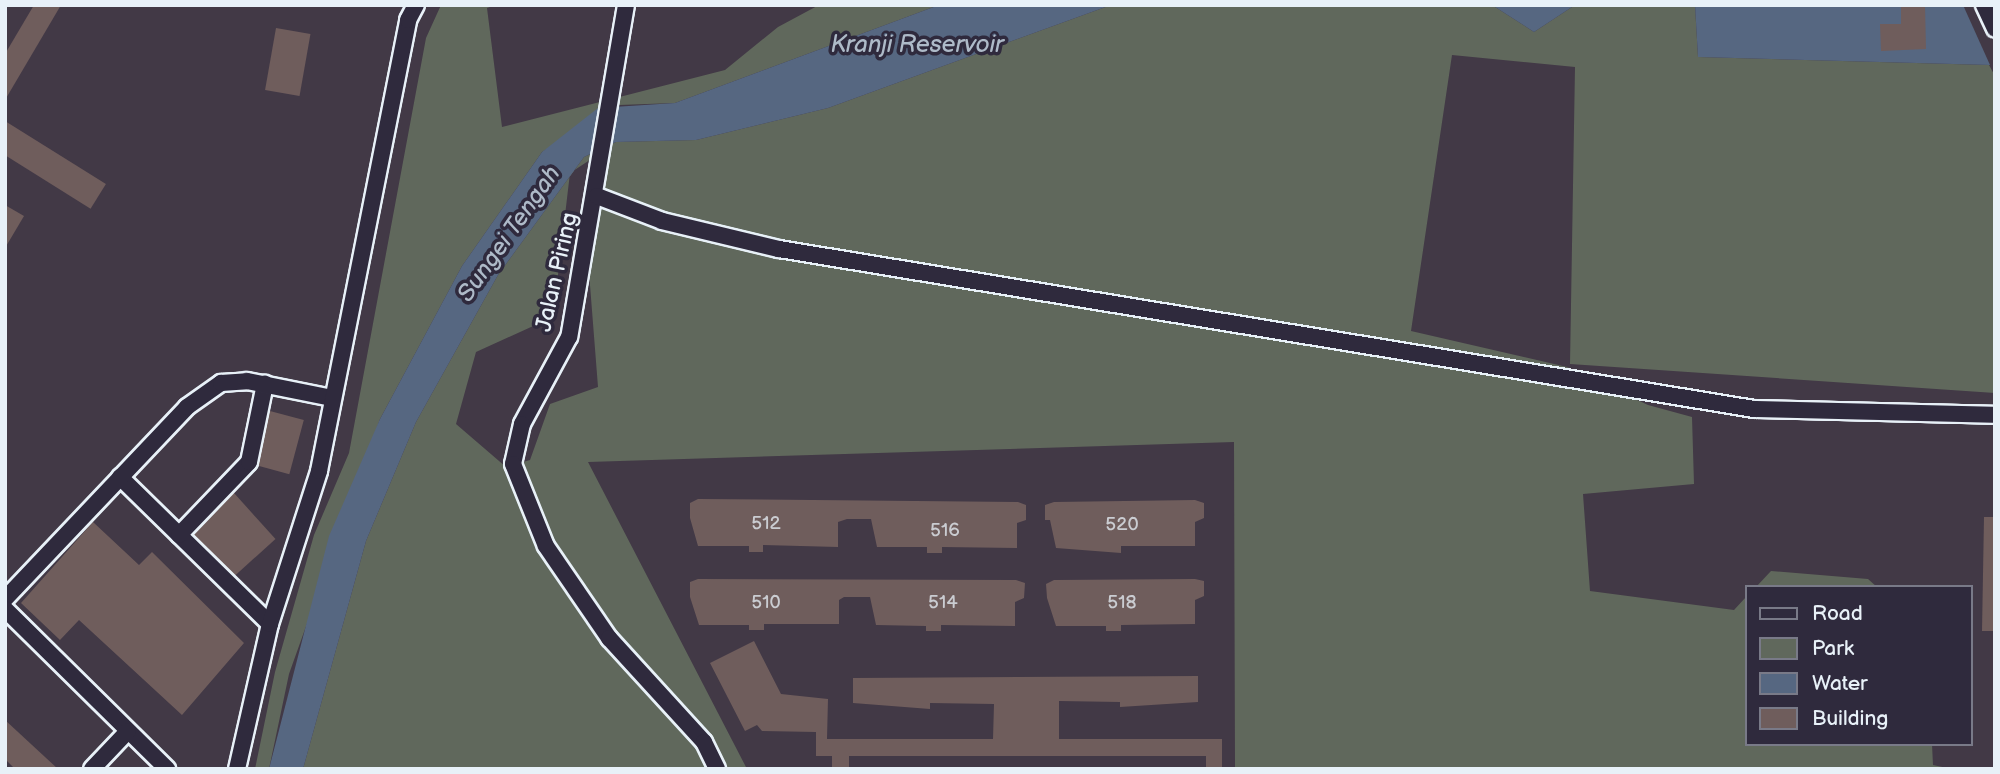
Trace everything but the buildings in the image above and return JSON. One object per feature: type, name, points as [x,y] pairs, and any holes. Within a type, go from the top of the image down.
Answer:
[{"type":"street","points":[[237,769],[270,624],[319,471],[408,20],[416,5]]},
{"type":"street","name":"Jalan Piring","points":[[626,5],[597,196],[569,337],[522,424],[513,464],[546,546],[609,638],[704,742],[717,769]]},
{"type":"street","points":[[1984,5],[1995,29]]},
{"type":"street","points":[[597,196],[715,236],[779,249],[1754,410],[1995,415]]},
{"type":"street","points":[[5,599],[187,407],[221,383],[265,384],[332,398]]},
{"type":"street","points":[[179,535],[249,462],[265,384]]},
{"type":"street","points":[[120,477],[270,624]]},
{"type":"street","points":[[5,609],[167,769]]},
{"type":"street","points":[[92,769],[128,732]]},
{"type":"green space","points":[[441,5],[496,5],[487,8],[502,127],[725,70],[778,27],[819,5],[939,5],[675,103],[619,105],[542,152],[462,266],[380,419],[289,674],[269,769],[255,769],[275,672],[314,535],[349,453],[426,38]]},
{"type":"green space","points":[[1111,5],[1492,5],[1534,32],[1575,5],[1695,5],[1698,57],[1989,65],[1995,76],[1995,393],[1570,364],[1575,67],[1452,55],[1411,331],[1567,367],[1648,405],[1692,417],[1694,484],[1583,494],[1590,591],[1734,610],[1744,599],[1744,746],[1932,746],[1933,765],[1952,769],[1235,769],[1234,442],[588,462],[747,769],[303,769],[366,541],[416,422],[498,275],[570,177],[553,317],[476,352],[456,424],[506,467],[530,460],[550,404],[598,387],[587,247],[602,152],[574,170],[584,157],[616,142],[696,140],[828,108]]},
{"type":"green space","points":[[1771,571],[1868,579],[1875,585],[1758,585]]},
{"type":"water","points":[[939,5],[1111,5],[828,108],[696,140],[616,142],[584,157],[498,275],[416,422],[366,541],[303,769],[269,769],[329,536],[380,419],[462,266],[542,152],[598,108],[675,103]]},
{"type":"water","points":[[1492,5],[1575,5],[1534,32]]},
{"type":"water","points":[[1695,5],[1963,5],[1990,65],[1698,57]]},
{"type":"water label","name":"Kranji Reservoir","points":[[917,45]]},
{"type":"water label","name":"Sungei Tengah","points":[[509,234]]}]
